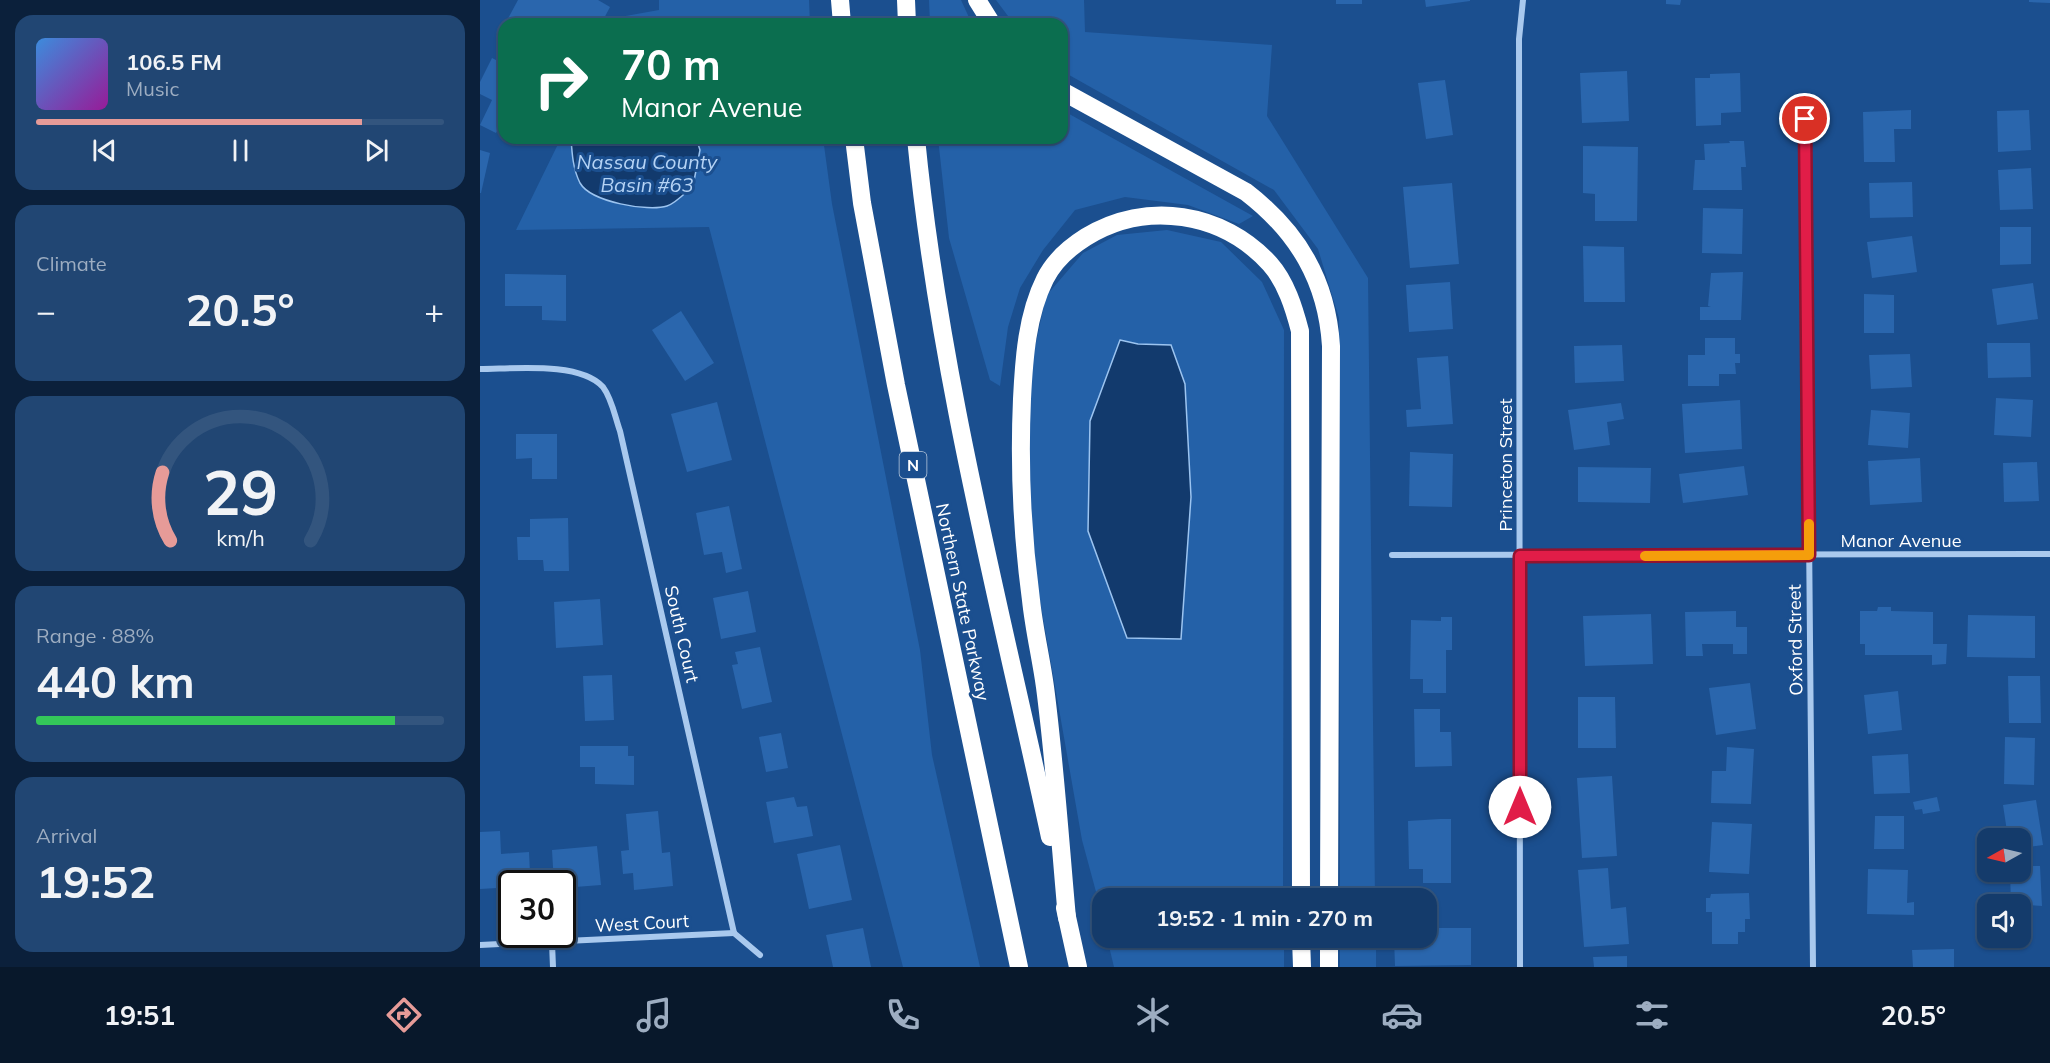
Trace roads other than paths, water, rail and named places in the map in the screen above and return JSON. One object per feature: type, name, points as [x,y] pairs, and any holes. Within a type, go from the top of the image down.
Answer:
[{"type":"highway","points":[[840,0],[842,18]]},
{"type":"highway","points":[[906,0],[908,18]]},
{"type":"highway","points":[[976,0],[988,18]]},
{"type":"highway","points":[[1068,94],[1210,170],[1256,199],[1299,244],[1321,287],[1331,346],[1329,888]]},
{"type":"highway","name":"Northern State Parkway","points":[[855,144],[862,203],[896,385],[1019,967]]},
{"type":"highway","name":"Northern State Parkway","points":[[917,144],[935,286],[953,384],[1078,967]]},
{"type":"highway","points":[[1067,918],[1045,686],[1031,602],[1023,524],[1021,413],[1026,347],[1032,315],[1046,278],[1068,250],[1112,224],[1159,215],[1193,218],[1213,224],[1245,242],[1270,265],[1280,279],[1299,331],[1301,888]]},
{"type":"highway","points":[[1005,896],[1008,967]]},
{"type":"highway","points":[[1302,948],[1302,967]]},
{"type":"highway","points":[[1329,948],[1329,967]]},
{"type":"street","name":"Princeton Street","points":[[1520,967],[1519,39],[1522,0]]},
{"type":"street","name":"Oxford Street","points":[[1805,96],[1813,967]]},
{"type":"street","name":"South Court","points":[[480,369],[578,372],[603,387],[620,431],[734,933]]},
{"type":"street","name":"Manor Avenue","points":[[1392,555],[2050,554]]},
{"type":"street","name":"West Court","points":[[576,942],[734,933]]},
{"type":"street","points":[[734,933],[760,955]]},
{"type":"street","name":"West Court","points":[[480,945],[498,944]]},
{"type":"street","points":[[552,948],[553,967]]},
{"type":"water","name":"Nassau County Basin #63","points":[[571,144],[698,144],[700,150],[693,186],[674,202],[658,208],[620,204],[586,190],[580,183],[572,156]]},
{"type":"water","points":[[1120,340],[1138,344],[1171,345],[1185,384],[1191,497],[1181,639],[1127,638],[1088,531],[1090,421]]}]
